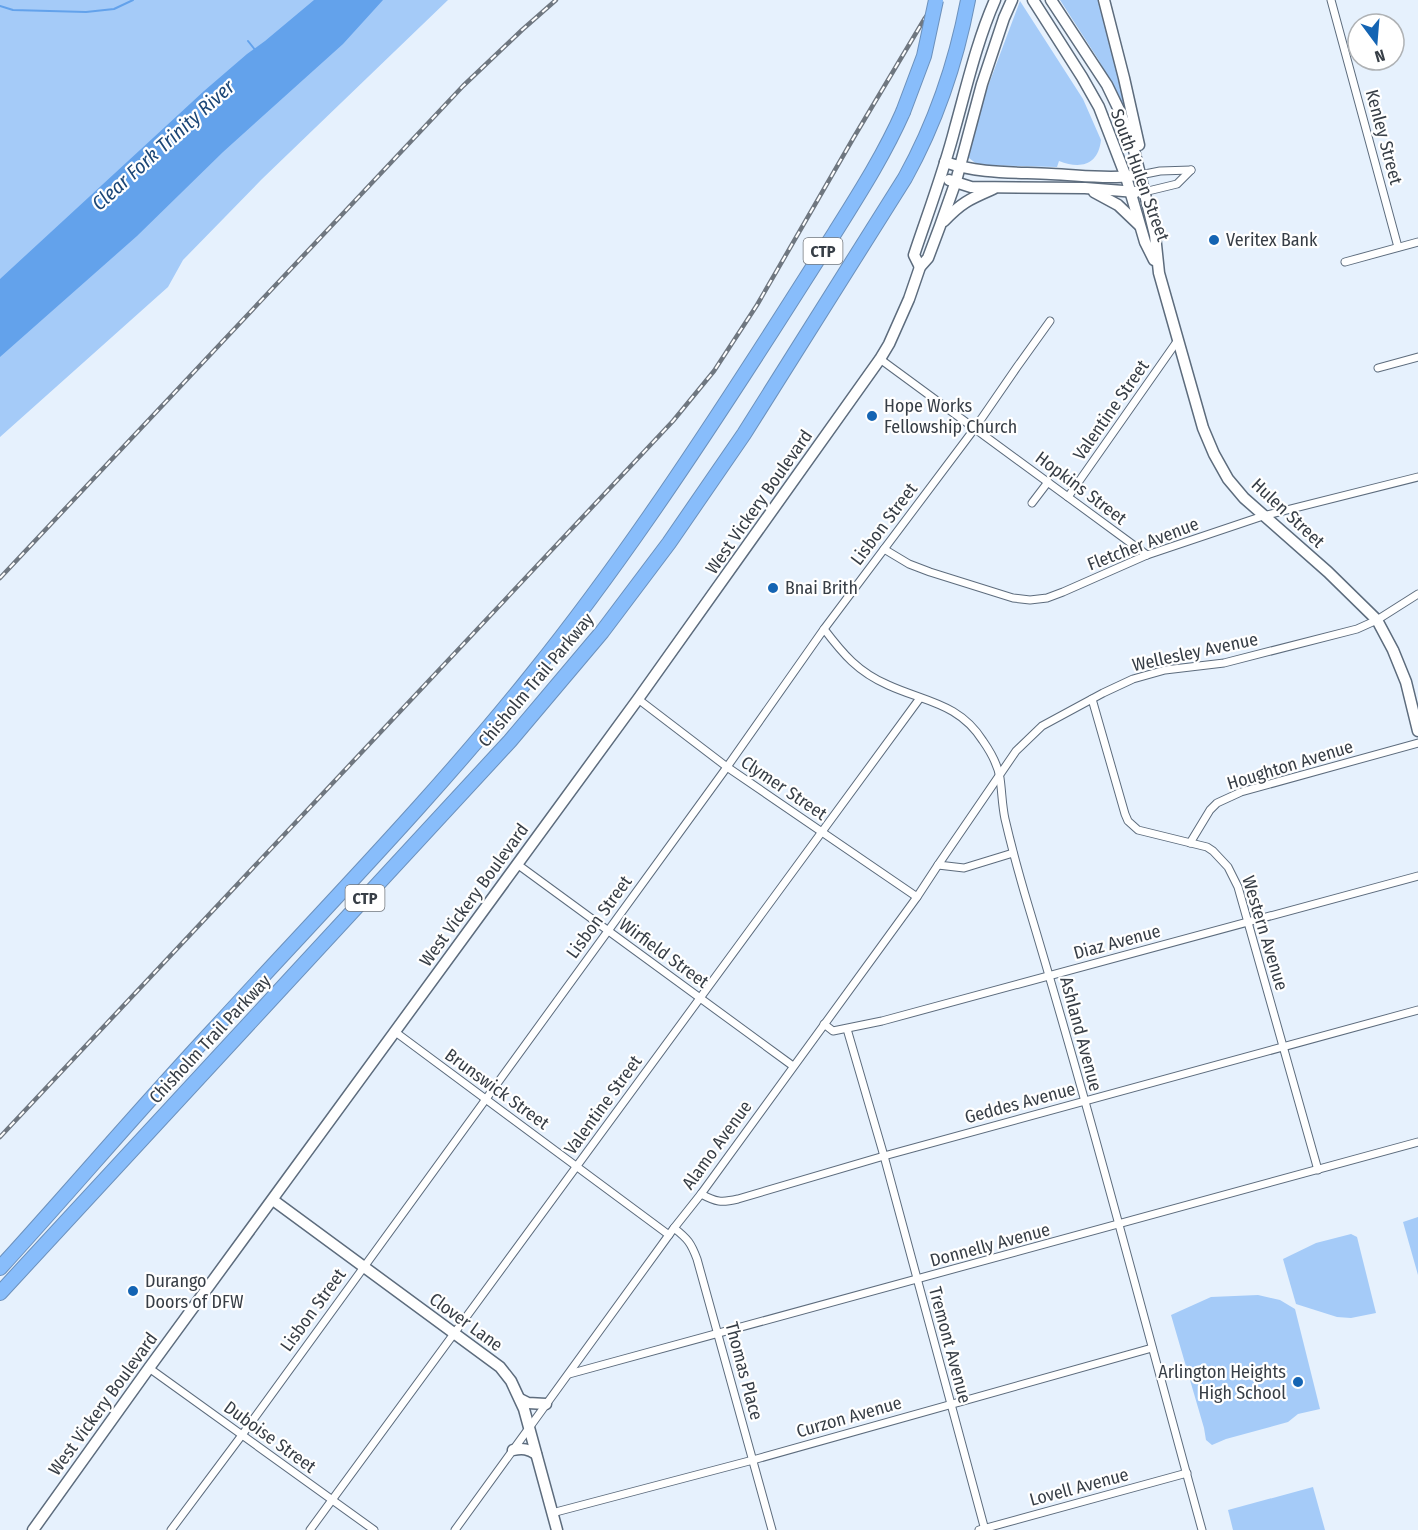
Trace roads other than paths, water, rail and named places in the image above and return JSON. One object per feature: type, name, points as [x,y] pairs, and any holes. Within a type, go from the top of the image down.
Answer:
[{"type":"highway","name":"Chisholm Trail Parkway","points":[[0,1268],[158,1089],[392,836],[510,701],[600,586],[692,456],[870,177],[892,136],[917,76],[924,56],[936,0]]},
{"type":"highway","name":"Chisholm Trail Parkway","points":[[0,1293],[533,715],[602,632],[656,560],[709,487],[896,195],[932,124],[952,70],[968,0]]},
{"type":"main road","name":"West Vickery Boulevard","points":[[920,267],[914,255],[955,129],[967,79],[995,0]]},
{"type":"main road","name":"West Vickery Boulevard","points":[[33,1530],[394,1031],[638,699],[880,358],[906,307],[920,267],[928,258],[940,226],[956,181],[982,84],[1012,0]]},
{"type":"main road","name":"South Hulen Street","points":[[1051,0],[1107,85],[1121,114],[1132,142],[1155,235],[1157,266]]},
{"type":"main road","points":[[945,162],[959,168],[995,172],[1112,177],[1140,175],[1140,152],[1104,0]]},
{"type":"main road","name":"South Hulen Street","points":[[1034,1],[1092,94],[1104,118],[1131,192],[1145,242],[1157,266]]},
{"type":"main road","points":[[940,178],[971,187],[1085,188],[1144,192]]},
{"type":"main road","points":[[940,226],[958,206],[999,187]]},
{"type":"main road","points":[[1085,188],[1119,205],[1140,226]]},
{"type":"main road","name":"Hulen Street","points":[[1157,266],[1203,428],[1228,479],[1263,516],[1328,572],[1377,620],[1406,682],[1418,731]]},
{"type":"main road","name":"Clover Lane","points":[[273,1200],[500,1367],[511,1381],[520,1399],[557,1530]]},
{"type":"main road","points":[[520,1399],[528,1403],[546,1404]]},
{"type":"main road","points":[[513,1450],[522,1448],[536,1454]]},
{"type":"street","name":"Kenley Street","points":[[1331,0],[1398,247]]},
{"type":"street","points":[[1140,175],[1160,171],[1191,170],[1177,184],[1144,192]]},
{"type":"street","points":[[1345,262],[1418,242]]},
{"type":"street","name":"Lisbon Street","points":[[171,1530],[727,767],[824,629],[975,428],[1050,321]]},
{"type":"street","name":"Valentine Street","points":[[1068,497],[1178,340]]},
{"type":"street","points":[[1378,368],[1418,357]]},
{"type":"street","name":"Hopkins Street","points":[[880,358],[1147,555]]},
{"type":"street","name":"Fletcher Avenue","points":[[884,549],[909,564],[930,572],[1013,598],[1030,600],[1047,598],[1147,555],[1263,516],[1418,477]]},
{"type":"street","points":[[1032,503],[1048,482]]},
{"type":"street","name":"Wellesley Avenue","points":[[1000,776],[1016,751],[1042,726],[1133,679],[1165,670],[1224,663],[1358,628],[1377,620],[1418,594]]},
{"type":"street","name":"Ashland Avenue","points":[[824,629],[853,664],[867,674],[887,685],[944,705],[969,723],[982,739],[1000,776],[1004,811],[1013,853],[1203,1530]]},
{"type":"street","name":"Valentine Street","points":[[310,1530],[920,698]]},
{"type":"street","name":"Clymer Street","points":[[638,699],[727,767],[917,897]]},
{"type":"street","name":"Western Avenue","points":[[1092,699],[1128,820],[1138,830],[1206,847],[1213,851],[1228,867],[1238,887],[1318,1170]]},
{"type":"street","name":"Houghton Avenue","points":[[1190,843],[1210,810],[1217,803],[1240,792],[1418,743]]},
{"type":"street","name":"Alamo Avenue","points":[[455,1530],[917,897],[1000,776]]},
{"type":"street","points":[[938,865],[964,868],[1013,853]]},
{"type":"street","name":"Wirfield Street","points":[[517,864],[793,1066]]},
{"type":"street","name":"Diaz Avenue","points":[[824,1024],[833,1031],[847,1029],[1418,876]]},
{"type":"street","name":"Geddes Avenue","points":[[700,1194],[714,1201],[731,1201],[884,1156],[1418,1010]]},
{"type":"street","name":"Tremont Avenue","points":[[847,1029],[884,1156],[983,1530]]},
{"type":"street","name":"Brunswick Street","points":[[394,1031],[576,1166],[671,1232]]},
{"type":"street","name":"Donnelly Avenue","points":[[569,1374],[1418,1142]]},
{"type":"street","name":"Thomas Place","points":[[671,1232],[683,1234],[691,1243],[694,1251],[772,1530]]},
{"type":"street","name":"Curzon Avenue","points":[[552,1513],[753,1460],[1152,1348]]},
{"type":"street","name":"Duboise Street","points":[[149,1368],[374,1530]]},
{"type":"street","name":"Lovell Avenue","points":[[983,1530],[1187,1473]]},
{"type":"water","name":"Clear Fork Trinity River","points":[[314,0],[383,0],[343,44],[223,152],[137,236],[0,357],[0,279],[204,91]]},
{"type":"waterway","points":[[0,6],[13,10],[86,12],[114,9],[133,0]]},
{"type":"waterway","points":[[248,41],[256,51]]},
{"type":"railway","points":[[0,578],[463,86],[556,0]]},
{"type":"railway","points":[[0,1137],[673,421],[714,371],[757,305],[854,137],[938,0]]},
{"type":"place","name":"Veritex Bank","points":[[1214,240]]},
{"type":"place","name":"Hope Works Fellowship Church","points":[[872,416]]},
{"type":"place","name":"Bnai Brith","points":[[773,588]]},
{"type":"place","name":"Durango Doors of DFW","points":[[133,1291]]},
{"type":"place","name":"Arlington Heights High School","points":[[1298,1382]]}]
